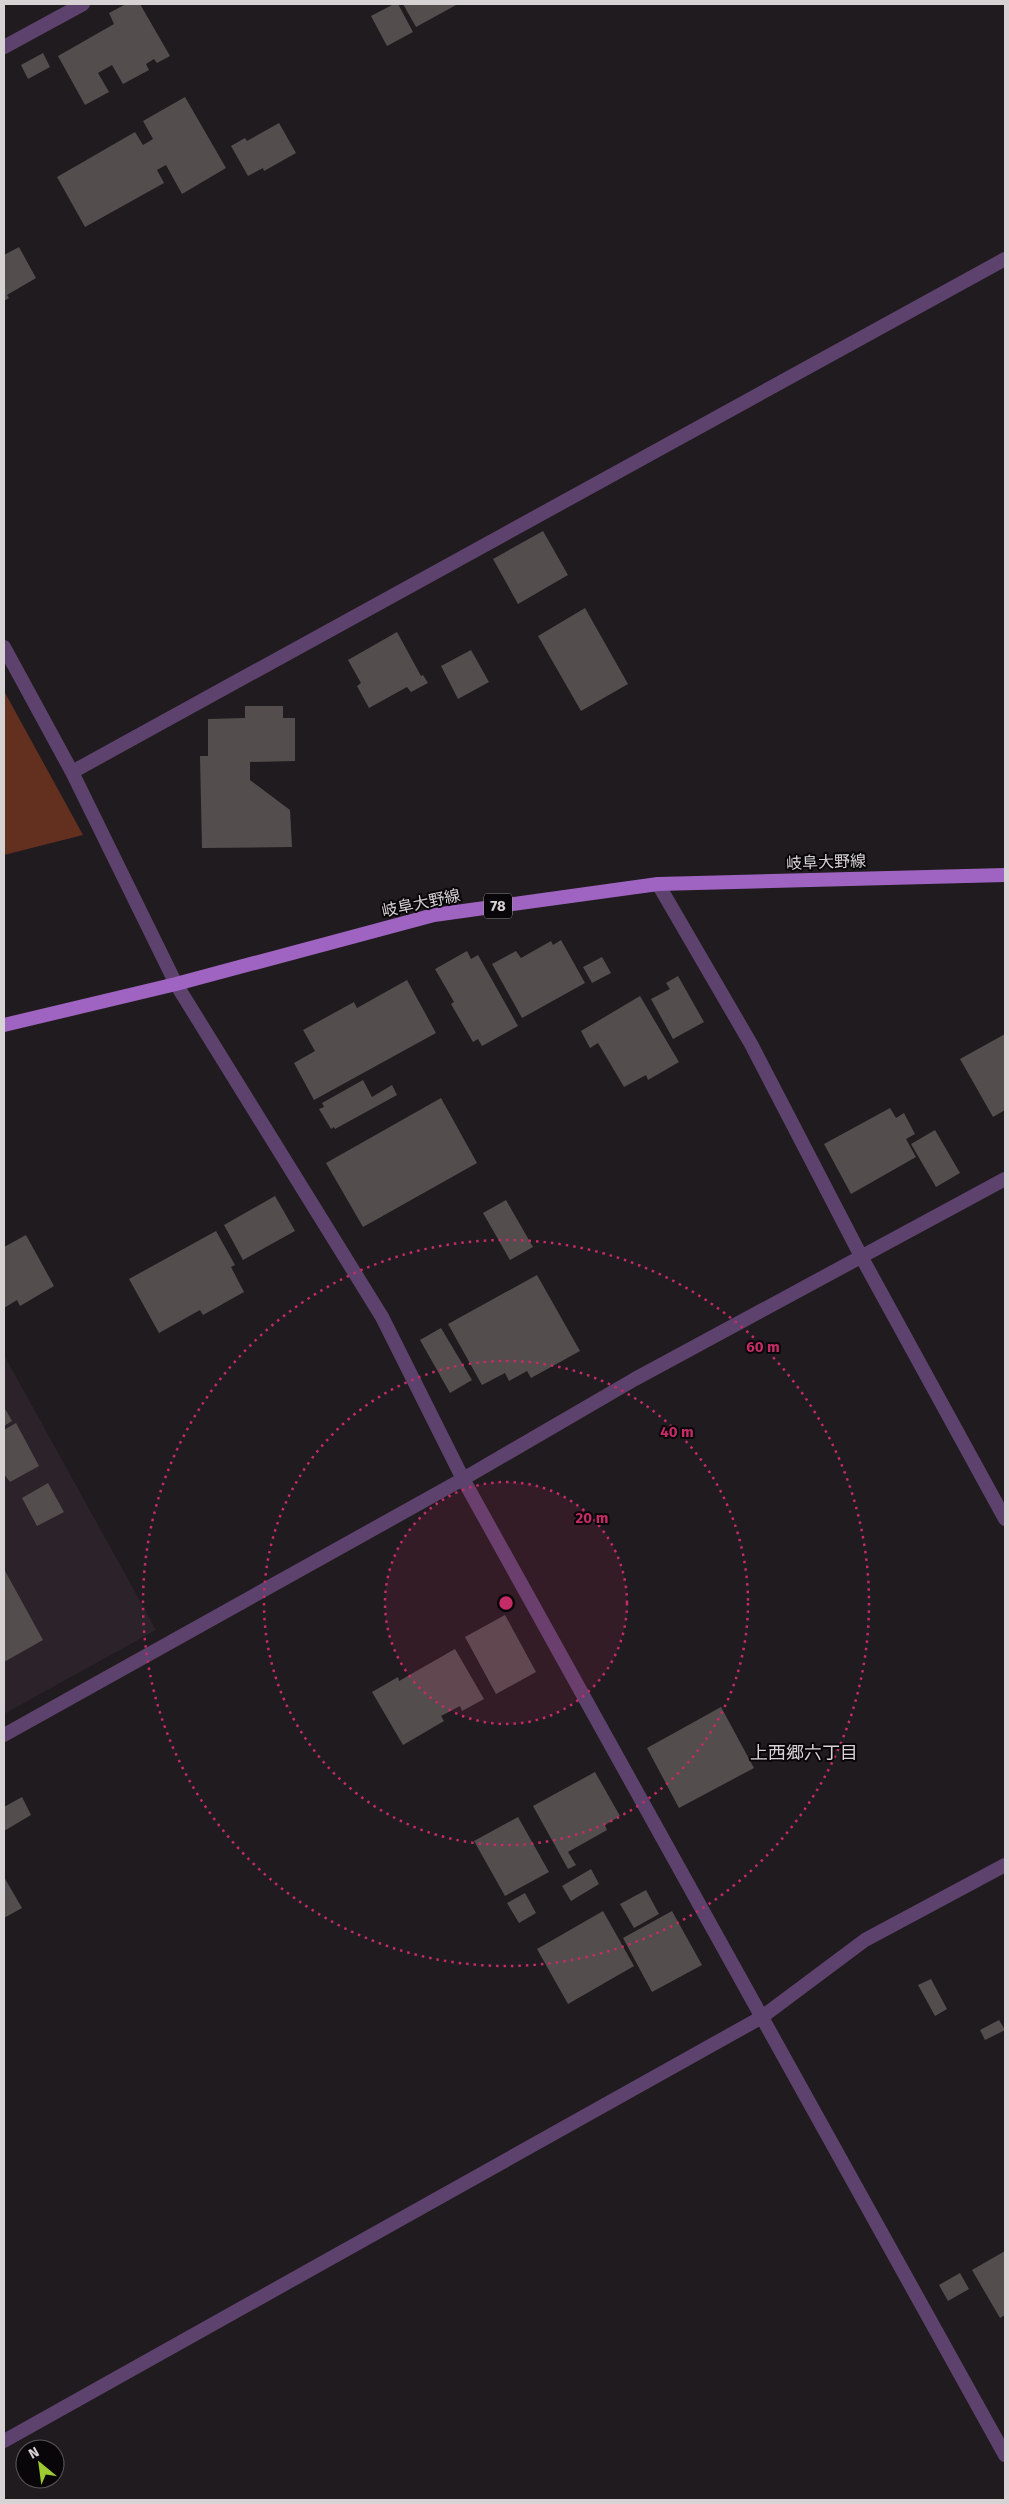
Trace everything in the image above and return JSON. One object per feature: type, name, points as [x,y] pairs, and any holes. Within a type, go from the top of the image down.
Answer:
[{"type":"main road","name":"岐阜大野線","points":[[4,1024],[176,984],[434,915],[658,884],[1005,875]]},
{"type":"street","points":[[4,47],[82,4]]},
{"type":"street","points":[[72,772],[1005,259]]},
{"type":"street","points":[[4,647],[72,772],[176,984],[382,1317],[463,1479],[1005,2455]]},
{"type":"street","points":[[658,884],[751,1044],[862,1258],[1005,1519]]},
{"type":"street","points":[[4,1735],[463,1479],[635,1379],[1005,1179]]},
{"type":"street","points":[[4,2442],[762,2017],[865,1940],[1005,1865]]},
{"type":"shaded area","points":[[4,691],[83,835],[4,855]]},
{"type":"shaded area","points":[[4,1355],[156,1630],[4,1714]]},
{"type":"building","points":[[126,4],[140,4],[170,56],[157,63],[154,59],[146,64],[149,70],[123,84],[112,65],[98,73],[109,92],[85,105],[58,56],[114,24],[109,13]]},
{"type":"building","points":[[394,4],[398,4],[413,32],[387,46],[371,16]]},
{"type":"building","points":[[403,4],[458,4],[416,27]]},
{"type":"building","points":[[43,53],[50,67],[28,79],[21,65]]},
{"type":"building","points":[[185,97],[226,168],[182,194],[166,165],[157,170],[164,183],[85,227],[57,177],[135,132],[143,145],[153,139],[143,121]]},
{"type":"building","points":[[279,123],[296,153],[264,171],[263,168],[248,176],[231,146],[245,138],[247,141]]},
{"type":"building","points":[[19,247],[36,278],[7,295],[9,298],[4,301],[4,255]]},
{"type":"building","points":[[543,531],[568,575],[518,604],[493,559]]},
{"type":"building","points":[[585,608],[628,684],[581,711],[538,636]]},
{"type":"building","points":[[397,632],[421,676],[423,675],[428,683],[411,692],[407,687],[369,708],[357,686],[361,683],[348,660]]},
{"type":"building","points":[[471,650],[489,682],[458,699],[441,666]]},
{"type":"building","points":[[245,706],[283,706],[283,718],[295,718],[295,761],[250,762],[250,780],[290,810],[292,847],[202,848],[200,756],[208,756],[208,719],[245,718]]},
{"type":"building","points":[[561,940],[585,983],[522,1018],[492,964],[516,951],[521,958],[551,941],[553,945]]},
{"type":"building","points":[[467,951],[471,959],[478,955],[518,1026],[482,1046],[478,1039],[473,1042],[451,1004],[454,1002],[435,969]]},
{"type":"building","points":[[602,957],[611,973],[592,983],[583,967]]},
{"type":"building","points":[[678,976],[704,1022],[673,1039],[651,999],[670,989],[666,983]]},
{"type":"building","points":[[407,980],[436,1033],[314,1100],[294,1063],[315,1051],[303,1030],[354,1002],[357,1008]]},
{"type":"building","points":[[640,996],[679,1062],[648,1080],[646,1075],[624,1087],[598,1043],[590,1048],[581,1031]]},
{"type":"building","points":[[1005,1034],[1005,1110],[993,1117],[960,1059]]},
{"type":"building","points":[[363,1080],[372,1097],[392,1085],[397,1095],[335,1129],[334,1127],[331,1129],[319,1109],[324,1107],[322,1103]]},
{"type":"building","points":[[441,1098],[477,1163],[363,1227],[326,1163]]},
{"type":"building","points":[[890,1108],[896,1118],[904,1113],[915,1134],[906,1139],[916,1157],[851,1194],[824,1144]]},
{"type":"building","points":[[935,1130],[960,1173],[936,1187],[911,1144]]},
{"type":"building","points":[[275,1196],[295,1231],[243,1260],[224,1225]]},
{"type":"building","points":[[506,1200],[533,1247],[510,1260],[483,1213]]},
{"type":"building","points":[[216,1231],[235,1265],[231,1267],[244,1292],[203,1315],[200,1310],[159,1333],[129,1279]]},
{"type":"building","points":[[26,1235],[54,1286],[20,1306],[17,1300],[4,1308],[4,1247]]},
{"type":"building","points":[[537,1275],[580,1351],[531,1378],[527,1371],[509,1381],[505,1373],[482,1385],[448,1324]]},
{"type":"building","points":[[441,1328],[472,1380],[450,1393],[420,1340]]},
{"type":"building","points":[[4,1407],[12,1421],[4,1426]]},
{"type":"building","points":[[16,1423],[39,1466],[10,1482],[4,1474],[4,1430]]},
{"type":"building","points":[[48,1483],[64,1512],[37,1526],[22,1498]]},
{"type":"building","points":[[4,1569],[43,1640],[4,1662]]},
{"type":"building","points":[[505,1615],[536,1672],[496,1694],[465,1637]]},
{"type":"building","points":[[455,1649],[484,1699],[462,1711],[460,1706],[441,1716],[444,1721],[403,1745],[372,1692],[398,1677],[399,1681]]},
{"type":"building","points":[[721,1707],[754,1768],[679,1808],[647,1748]]},
{"type":"building","points":[[595,1772],[620,1816],[605,1825],[607,1830],[568,1852],[576,1865],[568,1869],[533,1806]]},
{"type":"building","points":[[22,1797],[31,1815],[4,1831],[4,1807]]},
{"type":"building","points":[[518,1817],[549,1872],[505,1896],[474,1841]]},
{"type":"building","points":[[591,1869],[599,1884],[571,1901],[562,1886]]},
{"type":"building","points":[[4,1877],[22,1908],[4,1918]]},
{"type":"building","points":[[646,1890],[659,1914],[634,1928],[620,1904]]},
{"type":"building","points":[[525,1893],[536,1913],[519,1923],[507,1903]]},
{"type":"building","points":[[603,1911],[634,1966],[568,2004],[537,1949]]},
{"type":"building","points":[[672,1911],[702,1965],[652,1992],[623,1938]]},
{"type":"building","points":[[931,1979],[947,2009],[935,2016],[918,1985]]},
{"type":"building","points":[[999,2020],[1005,2030],[985,2040],[980,2030]]},
{"type":"building","points":[[1005,2251],[1005,2315],[1000,2318],[972,2270]]},
{"type":"building","points":[[960,2273],[969,2289],[948,2301],[939,2285]]},
{"type":"district","name":"上西郷六丁目","points":[[804,1753]]}]
